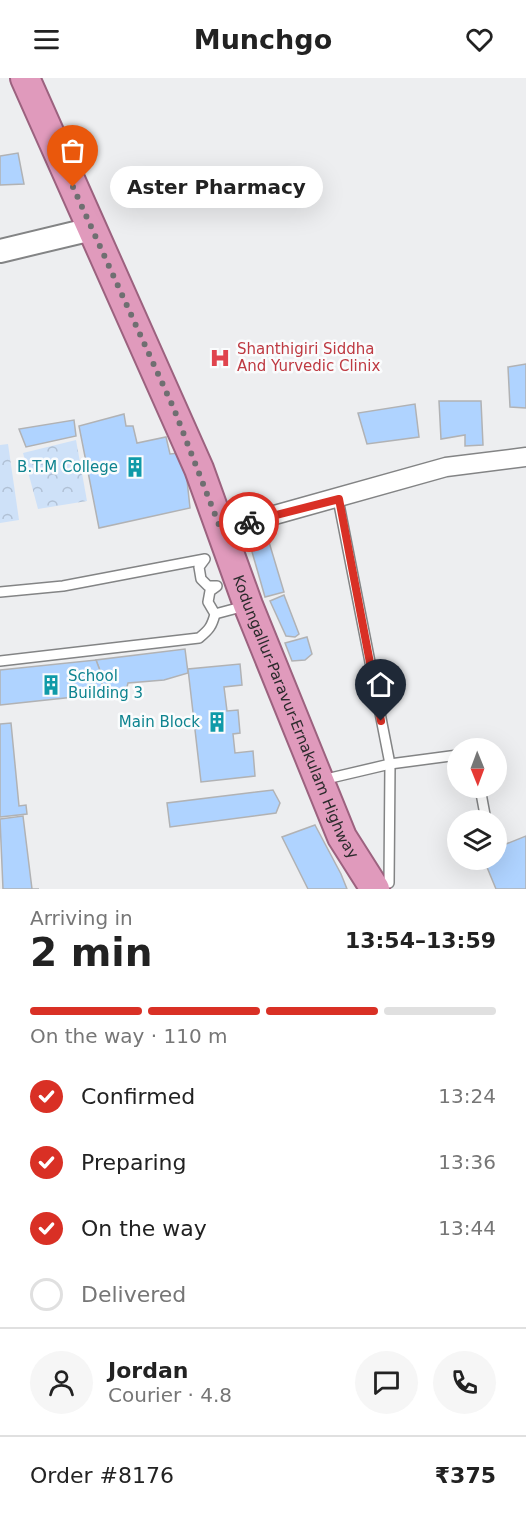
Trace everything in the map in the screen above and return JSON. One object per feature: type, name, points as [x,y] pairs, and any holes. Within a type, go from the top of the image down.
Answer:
[{"type":"highway","name":"Kodungallur-Paravur-Ernakulam Highway","points":[[25,78],[174,409],[218,547],[227,583],[248,605],[342,837],[383,887]]},
{"type":"street","points":[[0,251],[93,229]]},
{"type":"street","points":[[218,547],[339,499],[446,467],[526,457]]},
{"type":"lane","points":[[339,499],[390,764],[383,887]]},
{"type":"lane","points":[[0,592],[63,586],[218,547]]},
{"type":"lane","points":[[216,614],[208,602],[210,591],[227,583]]},
{"type":"lane","points":[[216,614],[248,605]]},
{"type":"lane","points":[[0,661],[199,638],[211,628],[216,614]]},
{"type":"lane","points":[[319,780],[390,764],[447,756]]},
{"type":"green space","points":[[76,440],[87,501],[38,509],[23,453]]},
{"type":"green space","points":[[8,444],[19,520],[0,523],[0,445]]},
{"type":"building","points":[[18,153],[24,184],[0,185],[0,156]]},
{"type":"building","points":[[526,364],[526,408],[510,407],[508,367]]},
{"type":"building","points":[[439,401],[481,401],[483,445],[465,446],[465,435],[441,439]]},
{"type":"building","points":[[415,404],[419,437],[367,444],[358,413]]},
{"type":"building","name":"B.T.M College","points":[[124,414],[126,426],[133,426],[137,443],[166,437],[170,454],[179,453],[187,480],[190,508],[99,528],[79,426]]},
{"type":"building","points":[[74,420],[76,436],[26,447],[19,429]]},
{"type":"building","points":[[266,532],[284,592],[265,597],[248,538]]},
{"type":"building","points":[[284,595],[299,634],[295,637],[286,636],[270,601]]},
{"type":"building","points":[[307,637],[312,654],[305,660],[292,661],[285,643]]},
{"type":"building","points":[[185,649],[188,673],[164,680],[128,683],[127,687],[102,694],[102,676],[96,660]]},
{"type":"building","name":"School Building 3","points":[[96,660],[102,676],[102,694],[0,705],[0,670]]},
{"type":"building","name":"Main Block","points":[[240,664],[242,685],[224,687],[227,711],[238,710],[240,733],[233,734],[235,753],[253,751],[255,776],[201,782],[188,669]]},
{"type":"building","points":[[11,723],[19,806],[26,805],[27,814],[0,817],[0,724]]},
{"type":"building","points":[[273,790],[280,803],[276,813],[170,827],[167,803]]},
{"type":"building","points":[[23,816],[32,889],[3,889],[0,819]]},
{"type":"building","points":[[315,825],[347,889],[308,889],[282,837]]},
{"type":"building","points":[[526,836],[526,889],[496,889],[488,870],[507,870],[507,844]]},
{"type":"way so far","points":[[73,187],[174,409],[221,530],[249,522]]},
{"type":"place","name":"Aster Pharmacy","points":[[73,187]]},
{"type":"place","name":"Shanthigiri Siddha And Yurvedic Clinix","points":[[220,358]]},
{"type":"place","name":"B.T.M College","points":[[135,467]]},
{"type":"place","name":"School Building 3","points":[[51,685]]},
{"type":"place","name":"Main Block","points":[[217,722]]},
{"type":"route","points":[[249,522],[339,499],[381,721]]}]
